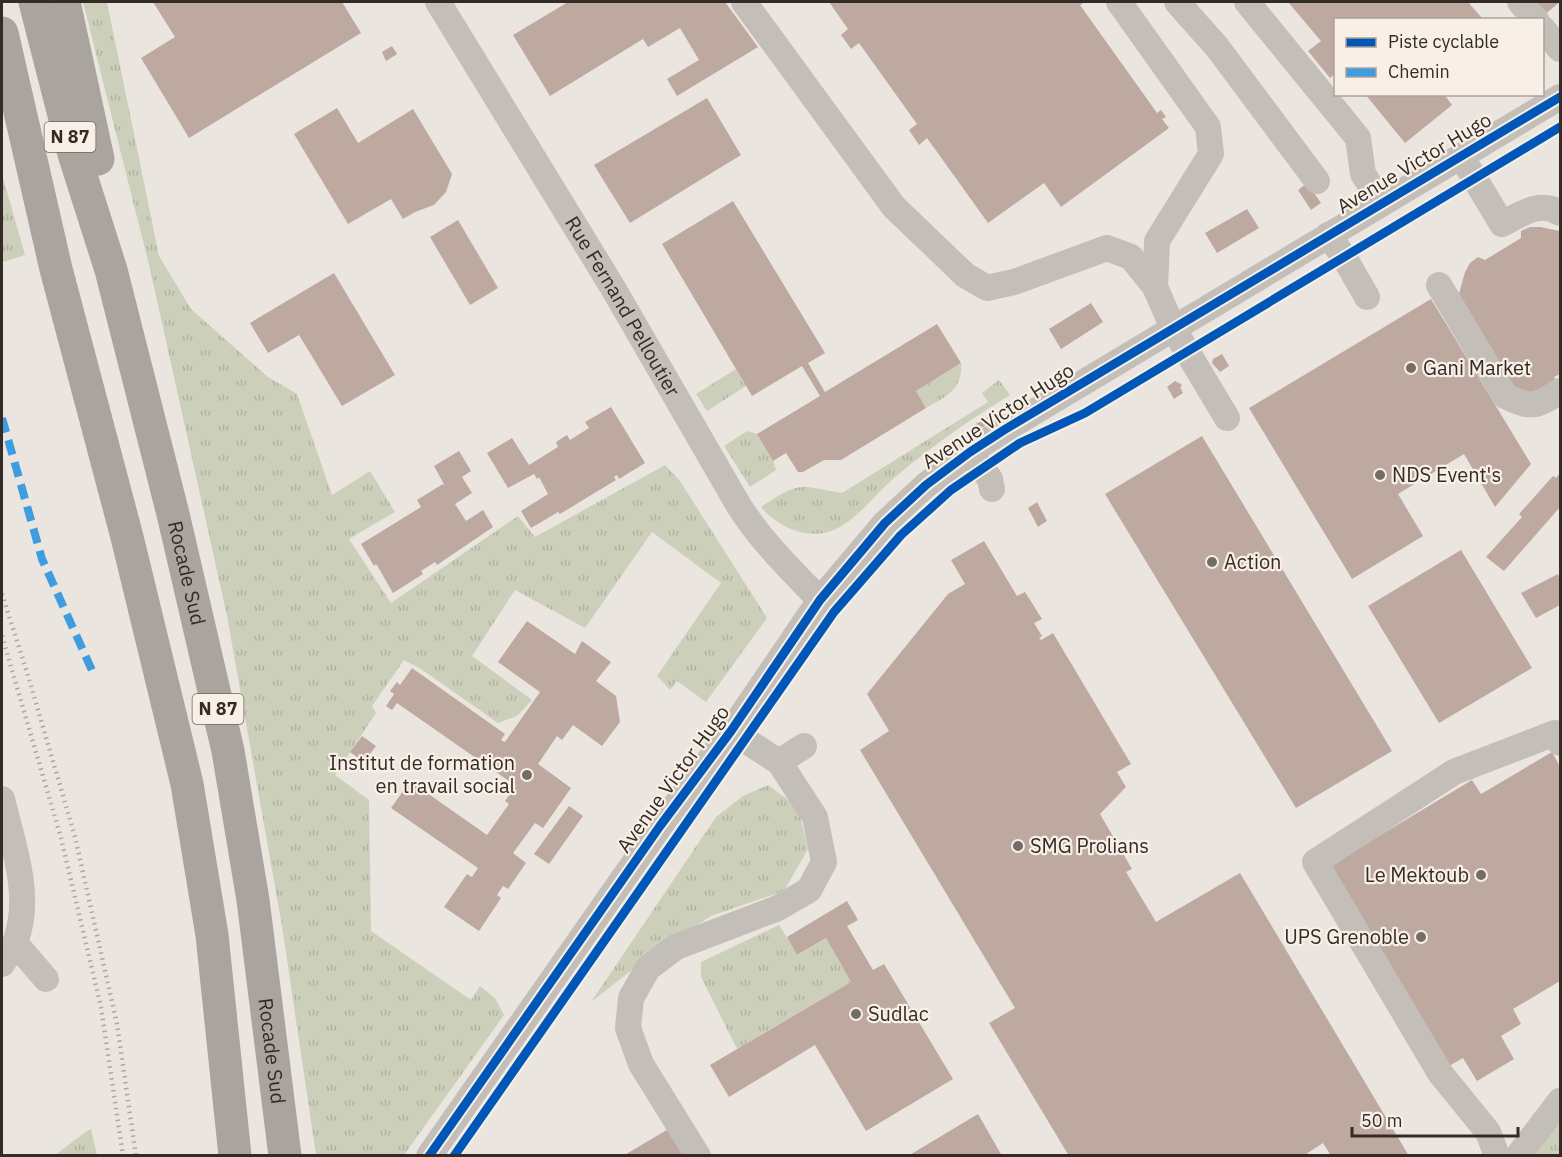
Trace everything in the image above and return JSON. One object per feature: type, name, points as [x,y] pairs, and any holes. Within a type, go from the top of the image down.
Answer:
[{"type":"highway","name":"Rocade Sud","points":[[35,2],[74,154],[111,270],[173,514],[228,752],[253,900],[285,1155]]},
{"type":"highway","points":[[64,2],[113,223],[111,270]]},
{"type":"highway","name":"N 87","points":[[2,33],[56,269],[128,537],[187,784],[212,934],[233,1145]]},
{"type":"highway","points":[[2,121],[56,269]]},
{"type":"street","name":"Rue Fernand Pelloutier","points":[[438,2],[613,288],[739,506],[780,561],[820,600]]},
{"type":"street","points":[[744,2],[894,207],[965,275],[987,288],[1014,282],[1107,248],[1131,257],[1155,287],[1173,328],[1227,418]]},
{"type":"street","points":[[1119,2],[1208,126],[1211,154],[1157,241],[1155,287]]},
{"type":"street","points":[[1176,2],[1217,46],[1317,181]]},
{"type":"street","points":[[1247,2],[1358,138],[1363,174],[1382,203]]},
{"type":"street","points":[[1520,2],[1534,18]]},
{"type":"street","points":[[1544,29],[1560,49]]},
{"type":"street","name":"Avenue Victor Hugo","points":[[429,1155],[660,826],[731,731],[820,600],[885,523],[926,485],[970,452],[1560,97]]},
{"type":"street","points":[[1461,156],[1502,224],[1536,207],[1554,209],[1560,213]]},
{"type":"street","points":[[1328,235],[1344,257],[1367,297]]},
{"type":"street","points":[[1439,285],[1504,396],[1521,404],[1539,405],[1560,391]]},
{"type":"street","points":[[970,452],[990,479],[992,489]]},
{"type":"street","points":[[698,1155],[641,1064],[628,1028],[632,998],[648,968],[676,947],[778,908],[809,890],[824,861],[815,817],[778,762],[731,731]]},
{"type":"street","points":[[1497,1155],[1488,1132],[1440,1073],[1315,862],[1454,772],[1555,733],[1560,743]]},
{"type":"street","points":[[778,762],[804,746]]},
{"type":"street","points":[[2,799],[21,881],[23,915],[15,943],[2,964]]},
{"type":"street","points":[[15,943],[46,979]]},
{"type":"street","points":[[1518,1155],[1560,1101]]},
{"type":"green space","points":[[83,2],[107,2],[159,256],[191,309],[268,377],[297,394],[332,495],[370,471],[395,512],[349,539],[391,603],[518,516],[535,537],[665,465],[680,481],[767,618],[706,702],[677,681],[670,690],[657,676],[721,583],[652,532],[585,628],[515,590],[472,656],[532,700],[517,716],[498,723],[421,669],[404,660],[372,706],[376,713],[335,775],[369,800],[371,931],[471,1000],[480,986],[495,998],[504,1015],[404,1155],[316,1155],[282,926],[227,616],[150,269]]},
{"type":"green space","points":[[2,174],[25,255],[3,262],[2,258]]},
{"type":"green space","points":[[961,363],[961,372],[956,386],[946,396],[926,408],[916,391]]},
{"type":"green space","points":[[736,369],[746,386],[707,411],[696,394]]},
{"type":"green space","points":[[999,380],[1010,395],[922,455],[894,478],[857,515],[840,527],[812,534],[793,530],[775,520],[761,507],[784,493],[800,487],[842,493],[988,402],[982,393]]},
{"type":"green space","points":[[747,431],[757,434],[776,470],[750,487],[724,446]]},
{"type":"green space","points":[[768,785],[798,807],[808,849],[784,891],[711,916],[646,959],[591,1002],[716,817],[743,796]]},
{"type":"green space","points":[[779,925],[798,955],[826,938],[851,982],[737,1049],[701,977],[701,962]]},
{"type":"green space","points":[[1560,1117],[1560,1155],[1531,1155]]},
{"type":"green space","points":[[91,1129],[97,1155],[55,1155],[87,1131]]},
{"type":"building","points":[[153,2],[342,2],[361,33],[189,138],[141,58],[175,37]]},
{"type":"building","points":[[568,2],[725,2],[758,47],[677,96],[667,79],[699,60],[680,28],[648,47],[643,39],[550,96],[513,35]]},
{"type":"building","points":[[829,2],[1085,2],[1080,5],[1157,113],[1161,110],[1166,117],[1162,119],[1169,128],[1061,207],[1044,183],[988,223],[927,138],[919,145],[909,130],[917,124],[859,43],[851,49],[841,35],[848,29]]},
{"type":"building","points":[[1288,2],[1468,2],[1482,18],[1334,18],[1334,75],[1330,78],[1308,51],[1321,41]]},
{"type":"building","points":[[1533,2],[1560,2],[1544,15]]},
{"type":"building","points":[[392,46],[397,54],[386,61],[382,52]]},
{"type":"building","points":[[1367,96],[1445,96],[1452,105],[1405,143]]},
{"type":"building","points":[[707,98],[741,155],[630,223],[594,165]]},
{"type":"building","points":[[337,108],[358,143],[413,109],[452,174],[446,192],[434,205],[403,219],[391,199],[348,224],[294,134]]},
{"type":"building","points":[[1307,183],[1321,203],[1311,210],[1298,190]]},
{"type":"building","points":[[733,201],[825,353],[808,363],[825,392],[937,324],[961,363],[916,391],[926,408],[841,460],[824,460],[803,472],[798,472],[786,453],[773,461],[757,434],[820,396],[802,366],[752,396],[662,244]]},
{"type":"building","points":[[1247,209],[1259,228],[1217,253],[1205,233]]},
{"type":"building","points":[[458,220],[498,288],[470,305],[430,237]]},
{"type":"building","points":[[1530,227],[1560,231],[1560,374],[1554,377],[1558,383],[1538,395],[1509,389],[1457,301],[1465,272],[1470,263],[1478,257],[1485,260],[1521,238],[1521,231]]},
{"type":"building","points":[[334,273],[395,375],[342,406],[299,335],[268,353],[250,323]]},
{"type":"building","points":[[1431,299],[1531,464],[1495,507],[1464,454],[1398,494],[1423,536],[1352,579],[1249,408]]},
{"type":"building","points":[[1091,303],[1103,322],[1061,349],[1049,329]]},
{"type":"building","points":[[1222,354],[1229,366],[1220,372],[1212,363],[1213,359]]},
{"type":"building","points":[[1175,381],[1181,384],[1183,393],[1174,399],[1167,387]]},
{"type":"building","points":[[611,407],[645,463],[619,479],[617,475],[614,477],[616,480],[560,514],[558,512],[531,528],[521,511],[548,494],[539,477],[537,479],[534,474],[508,488],[487,453],[512,438],[529,465],[558,447],[556,442],[567,435],[570,440],[589,428],[585,422]]},
{"type":"building","points":[[988,417],[991,423],[977,430],[974,425]]},
{"type":"building","name":"Action","points":[[1202,436],[1392,751],[1296,808],[1105,494]]},
{"type":"building","points":[[459,451],[471,471],[462,477],[472,493],[455,504],[466,521],[483,510],[493,527],[437,565],[435,562],[421,571],[423,574],[393,593],[361,544],[421,507],[417,500],[443,484],[445,486],[434,466]]},
{"type":"building","points":[[1560,473],[1560,507],[1504,571],[1486,557],[1522,517],[1519,514],[1553,476],[1556,478]]},
{"type":"building","points":[[1037,502],[1047,521],[1038,527],[1028,508]]},
{"type":"building","name":"SMG Prolians","points":[[984,541],[1017,596],[1025,592],[1042,619],[1034,623],[1042,636],[1039,638],[1041,640],[1053,633],[1131,764],[1117,772],[1126,787],[1100,814],[1132,869],[1126,872],[1156,922],[1240,873],[1409,1156],[1331,1156],[1323,1143],[1303,1156],[1069,1156],[989,1023],[1015,1008],[860,750],[889,731],[867,694],[948,594],[965,584],[951,560]]},
{"type":"building","points":[[1461,550],[1532,668],[1439,723],[1368,606]]},
{"type":"building","points":[[1558,574],[1560,605],[1536,618],[1521,593]]},
{"type":"building","name":"Institut de formation en travail social","points":[[527,621],[575,654],[582,641],[611,662],[596,681],[616,696],[620,722],[602,746],[573,725],[562,740],[557,736],[538,764],[571,788],[543,828],[535,823],[513,853],[526,863],[508,889],[503,886],[497,895],[501,898],[479,931],[444,907],[467,874],[472,877],[478,868],[391,808],[410,781],[487,835],[509,804],[505,801],[516,786],[397,703],[392,710],[386,706],[394,694],[390,691],[397,682],[400,685],[412,668],[505,734],[501,740],[505,742],[540,692],[498,662]]},
{"type":"building","points":[[362,736],[376,746],[364,762],[350,752]]},
{"type":"building","points":[[1552,752],[1560,767],[1560,981],[1513,1009],[1521,1024],[1501,1036],[1514,1059],[1477,1081],[1463,1058],[1449,1066],[1329,866],[1472,780],[1481,794]]},
{"type":"building","points":[[569,806],[583,816],[549,864],[534,854]]},
{"type":"building","name":"Sudlac","points":[[847,901],[858,920],[847,926],[873,970],[884,964],[953,1079],[866,1131],[815,1045],[729,1097],[710,1065],[851,982],[826,938],[797,955],[787,937]]},
{"type":"building","points":[[978,1114],[1002,1156],[908,1156]]},
{"type":"building","points":[[670,1128],[687,1156],[623,1156]]},
{"type":"railway","points":[[2,594],[75,837],[117,1024],[136,1156]]},
{"type":"railway","points":[[2,636],[61,838],[101,1007],[123,1156]]},
{"type":"marked path","points":[[2,418],[42,559],[95,677]]},
{"type":"cycle path","points":[[429,1156],[660,826],[731,731],[820,600],[885,523],[926,485],[1004,430],[1560,97]]},
{"type":"cycle path","points":[[454,1156],[834,612],[901,535],[951,490],[1020,443],[1085,413],[1560,127]]},
{"type":"place","name":"Gani Market","points":[[1411,368]]},
{"type":"place","name":"NDS Event's","points":[[1380,475]]},
{"type":"place","name":"Action","points":[[1212,562]]},
{"type":"place","name":"Institut de formation en travail social","points":[[527,775]]},
{"type":"place","name":"SMG Prolians","points":[[1018,846]]},
{"type":"place","name":"Le Mektoub","points":[[1481,875]]},
{"type":"place","name":"UPS Grenoble","points":[[1421,937]]},
{"type":"place","name":"Sudlac","points":[[856,1014]]}]
